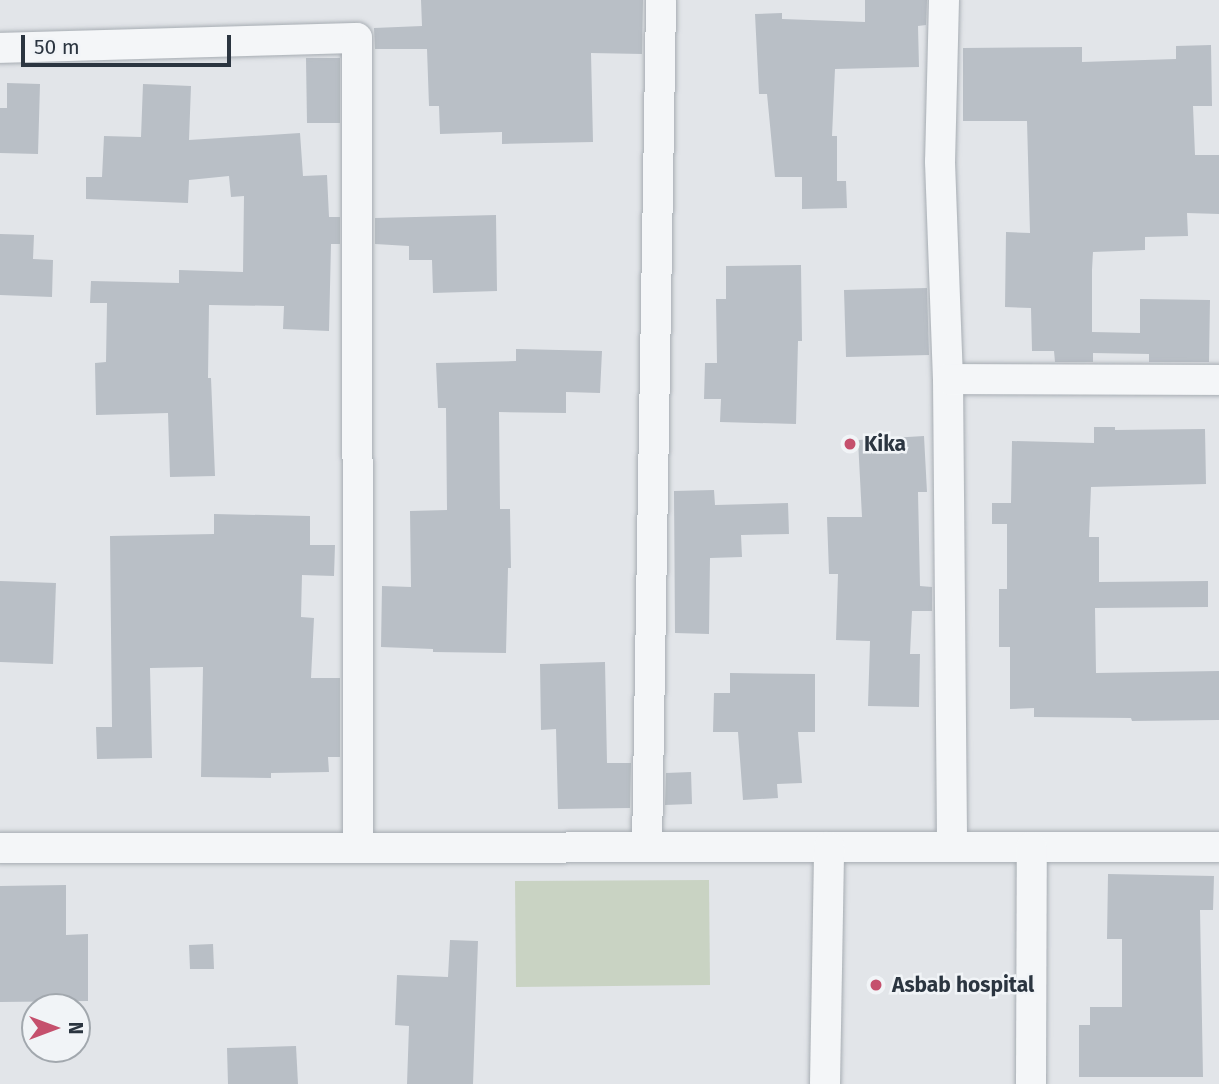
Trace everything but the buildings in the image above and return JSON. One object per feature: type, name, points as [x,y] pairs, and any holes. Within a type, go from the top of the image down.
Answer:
[{"type":"street","points":[[647,848],[661,0]]},
{"type":"street","points":[[943,0],[940,162],[948,379],[952,848]]},
{"type":"street","points":[[0,48],[313,42],[357,38],[358,848]]},
{"type":"street","points":[[948,379],[1219,380]]},
{"type":"street","points":[[0,848],[1219,848]]},
{"type":"street","points":[[825,1084],[829,848]]},
{"type":"street","points":[[1031,1084],[1032,848]]},
{"type":"green space","points":[[709,880],[710,985],[516,987],[515,881]]},
{"type":"place","name":"Kika","points":[[850,444]]},
{"type":"place","name":"Asbab hospital","points":[[876,985]]}]
